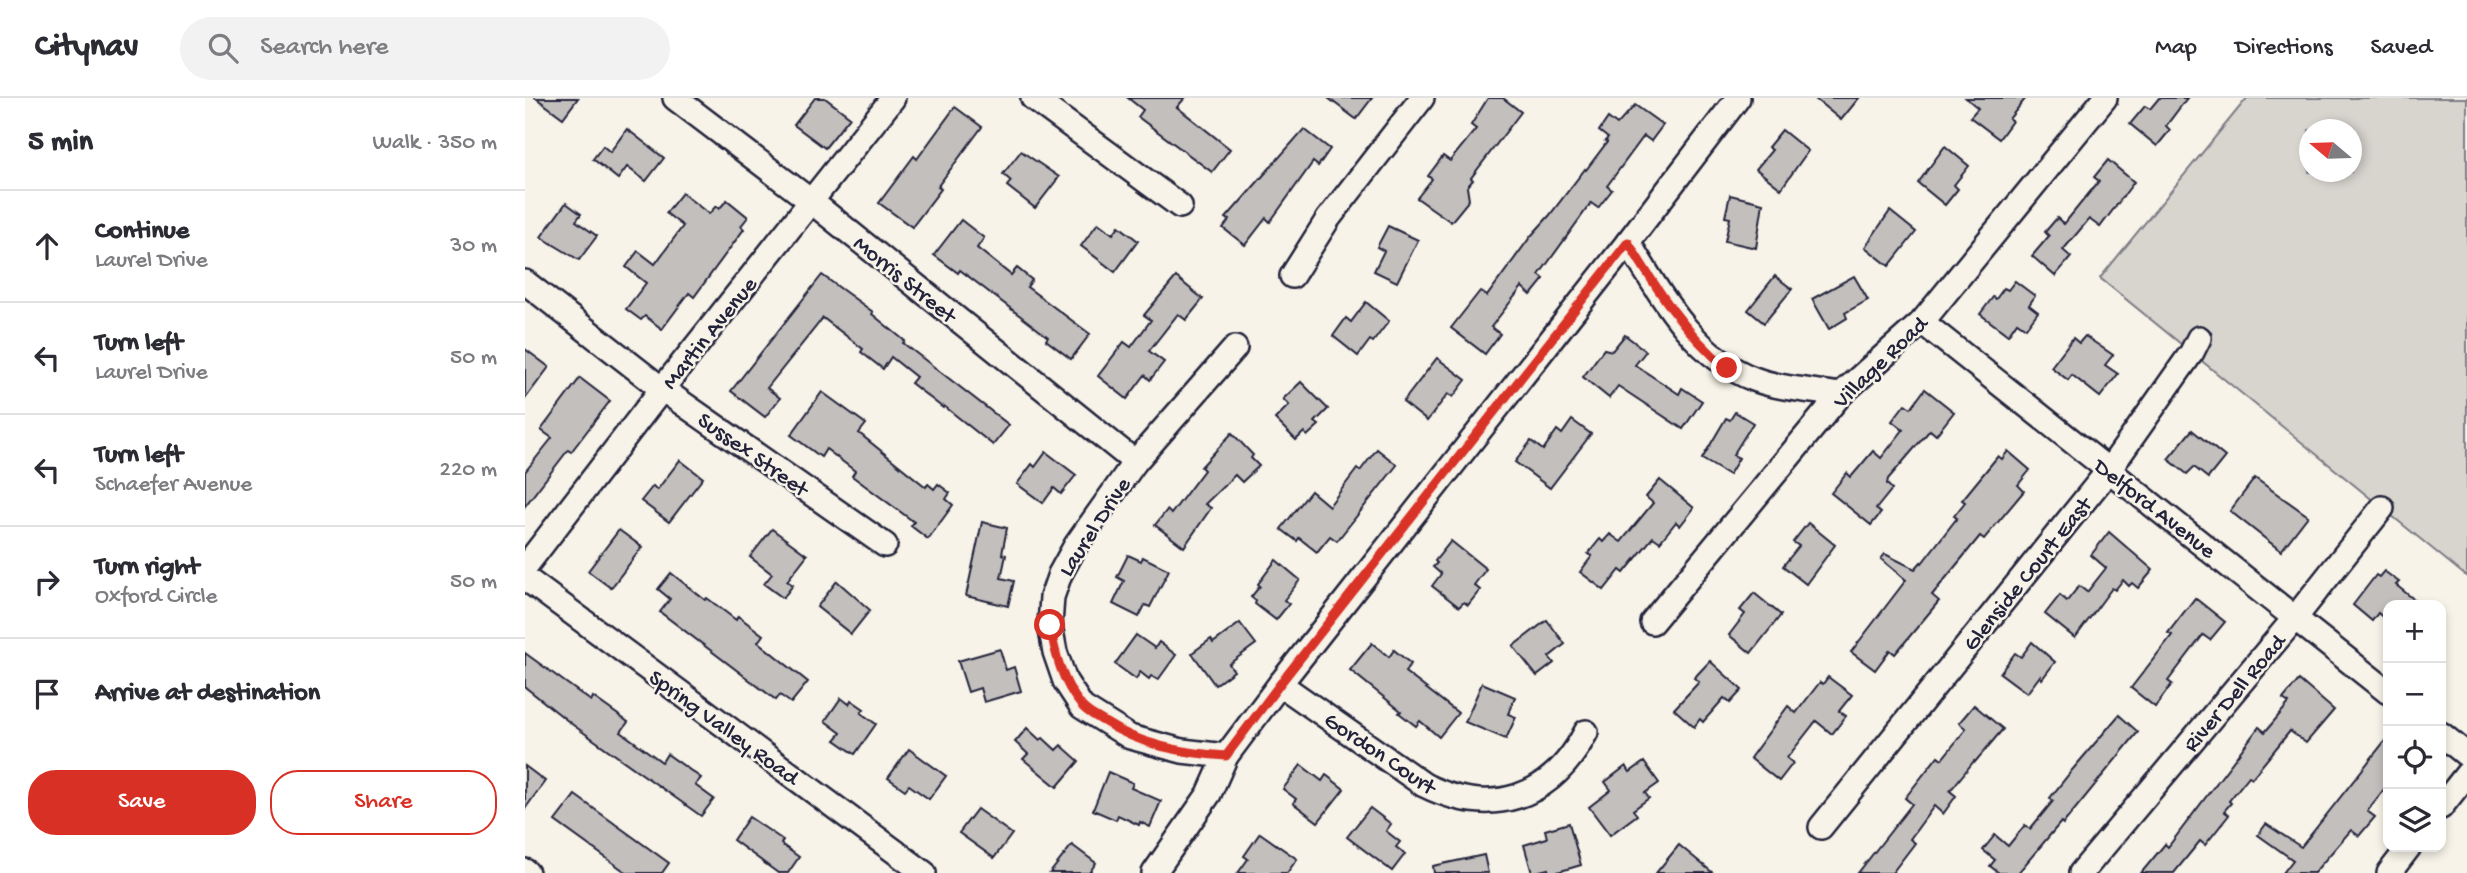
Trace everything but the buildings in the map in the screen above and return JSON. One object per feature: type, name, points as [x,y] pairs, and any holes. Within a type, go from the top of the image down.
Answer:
[{"type":"street","name":"Morris Street","points":[[675,98],[812,202],[1135,462]]},
{"type":"street","name":"Martin Avenue","points":[[525,567],[893,98]]},
{"type":"street","points":[[1033,98],[1180,206]]},
{"type":"street","points":[[1292,276],[1328,219],[1422,98]]},
{"type":"street","points":[[1154,873],[1209,794],[1226,756],[1280,684],[1738,98]]},
{"type":"street","name":"Village Road","points":[[1652,622],[1840,395],[1922,323],[2105,98]]},
{"type":"street","points":[[1628,242],[1659,294],[1700,345],[1727,368],[1756,380],[1840,395]]},
{"type":"street","name":"Sussex Street","points":[[525,282],[662,389],[885,545]]},
{"type":"street","name":"Delford Avenue","points":[[1922,323],[2383,688]]},
{"type":"street","name":"Glenside Court East","points":[[1821,827],[2109,470],[2192,352],[2199,338]]},
{"type":"street","name":"Laurel Drive","points":[[1226,756],[1182,751],[1130,737],[1082,708],[1065,681],[1055,652],[1050,625],[1052,597],[1060,574],[1076,545],[1135,462],[1235,348]]},
{"type":"street","name":"River Dell Road","points":[[2081,873],[2295,618],[2382,508]]},
{"type":"street","name":"Spring Valley Road","points":[[525,579],[924,873]]},
{"type":"street","name":"Gordon Court","points":[[1280,684],[1424,785],[1446,796],[1468,801],[1492,802],[1516,797],[1541,786],[1575,753],[1586,732]]},
{"type":"street","points":[[2446,738],[2467,755]]},
{"type":"street","points":[[2446,801],[2467,774]]},
{"type":"street","points":[[2389,873],[2405,852]]},
{"type":"shaded area","points":[[2247,98],[2467,98],[2467,577],[2100,278]]},
{"type":"route","points":[[1050,625],[1055,652],[1065,681],[1082,708],[1130,737],[1182,751],[1226,756],[1628,242],[1659,294],[1700,345],[1727,368]]}]
